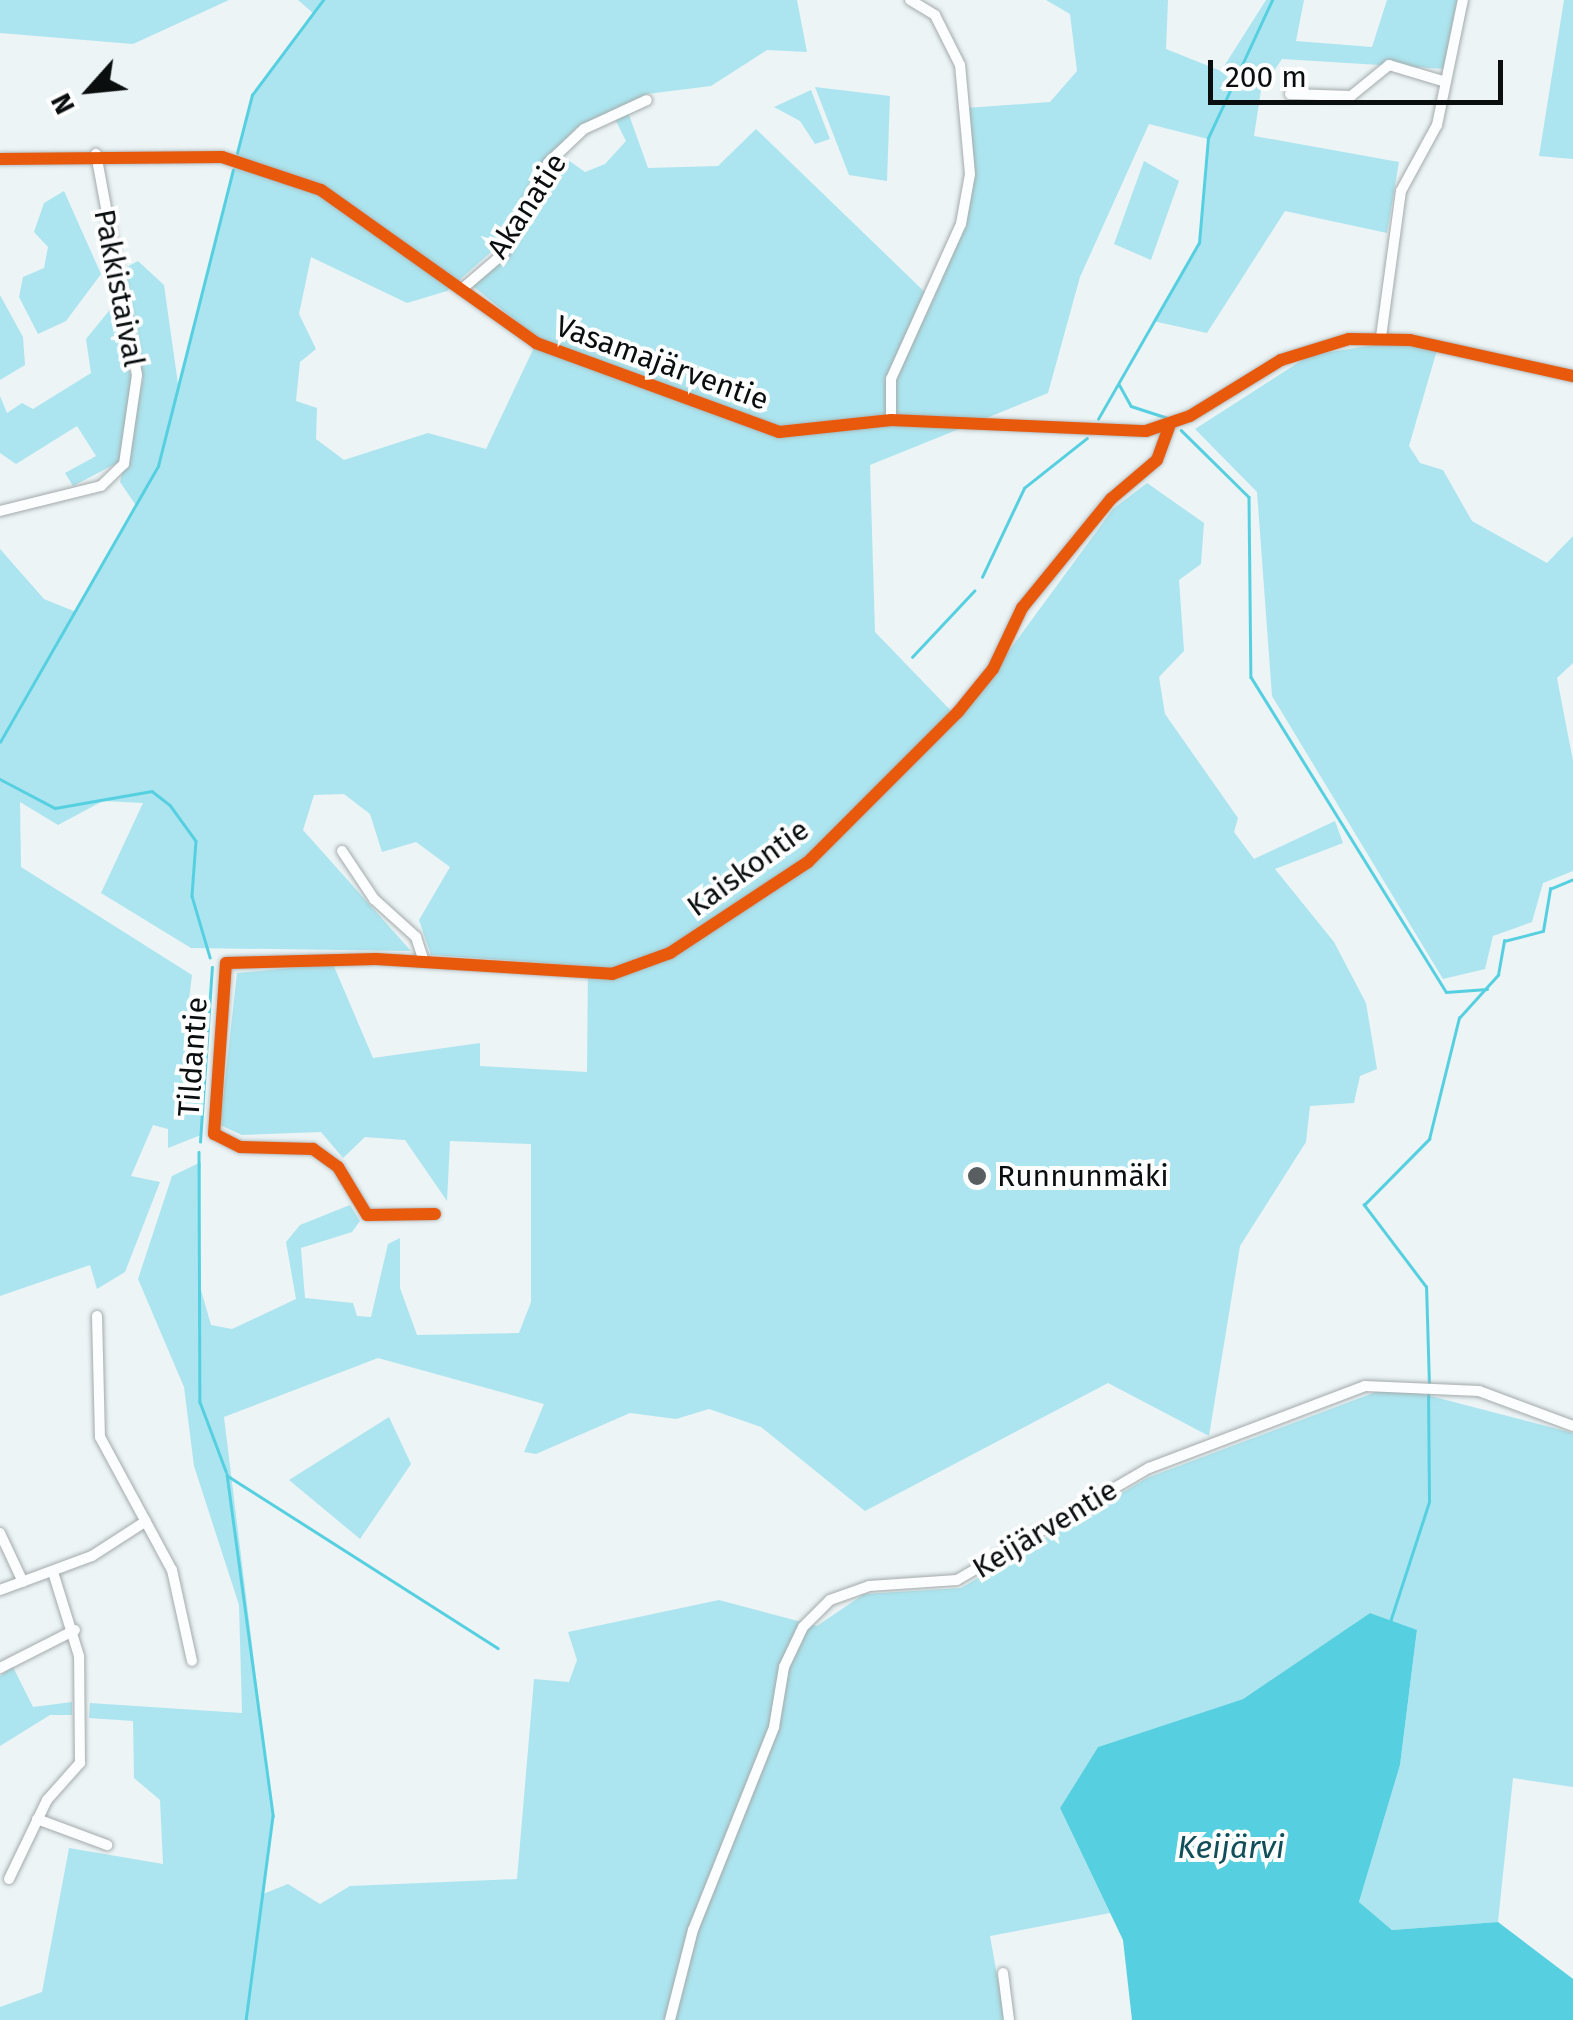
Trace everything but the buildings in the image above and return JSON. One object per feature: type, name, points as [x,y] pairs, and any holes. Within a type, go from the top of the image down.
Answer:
[{"type":"street","points":[[891,420],[891,379],[961,224],[970,174],[956,51],[934,15],[910,0]]},
{"type":"street","points":[[1381,336],[1401,191],[1437,125],[1463,0]]},
{"type":"street","points":[[1290,94],[1351,96],[1390,65],[1446,82]]},
{"type":"street","name":"Akanatie","points":[[462,289],[504,252],[548,163],[584,129],[647,100]]},
{"type":"street","name":"Vasamajärventie","points":[[0,159],[96,154],[222,157],[321,190],[536,343],[780,432],[891,420],[1062,432],[1168,427],[1281,360],[1381,336],[1573,376]]},
{"type":"street","name":"Pakkistaival","points":[[0,511],[100,486],[124,464],[137,375],[96,154]]},
{"type":"street","name":"Kaiskontie","points":[[226,963],[424,962],[624,973],[787,878],[958,712],[992,669],[1022,608],[1112,499],[1157,460],[1168,427]]},
{"type":"street","points":[[342,851],[374,899],[416,937],[424,962]]},
{"type":"street","name":"Tildantie","points":[[226,963],[214,1134],[228,1145],[298,1144],[327,1156],[367,1216],[435,1214]]},
{"type":"street","points":[[97,1316],[100,1437],[181,1593],[192,1661]]},
{"type":"street","name":"Keijärventie","points":[[670,2020],[693,1930],[769,1744],[784,1668],[803,1627],[830,1600],[869,1586],[957,1580],[1150,1468],[1348,1390],[1404,1382],[1445,1385],[1573,1426]]},
{"type":"street","points":[[0,1590],[53,1572],[146,1521]]},
{"type":"street","points":[[0,1533],[23,1582]]},
{"type":"street","points":[[8,1880],[36,1819],[80,1763],[74,1630],[53,1572]]},
{"type":"street","points":[[0,1668],[74,1630]]},
{"type":"street","points":[[36,1819],[107,1846]]},
{"type":"street","points":[[1003,1973],[1010,2020]]},
{"type":"shaded area","points":[[0,0],[229,0],[133,44],[0,33]]},
{"type":"shaded area","points":[[298,0],[797,0],[807,52],[767,50],[711,86],[647,94],[576,128],[539,171],[509,236],[447,291],[407,303],[311,257],[299,314],[316,349],[300,362],[296,401],[317,408],[316,439],[344,460],[428,433],[486,449],[538,339],[473,286],[514,246],[561,155],[585,172],[605,164],[626,141],[615,119],[628,112],[648,168],[718,166],[756,129],[933,300],[975,176],[966,108],[1050,102],[1077,71],[1070,14],[1046,0],[1168,0],[1166,49],[1221,71],[1266,0],[1304,0],[1296,41],[1372,47],[1387,0],[1457,0],[1445,69],[1282,59],[1261,90],[1254,136],[1399,162],[1387,233],[1285,211],[1207,333],[1153,321],[1199,243],[1208,139],[1149,124],[1080,277],[1048,393],[870,465],[875,632],[959,719],[1113,509],[1147,483],[1204,523],[1201,564],[1179,580],[1184,651],[1159,677],[1165,714],[1238,818],[1234,832],[1254,859],[1335,821],[1343,843],[1275,869],[1334,942],[1366,1003],[1377,1069],[1360,1076],[1354,1103],[1310,1106],[1306,1142],[1240,1246],[1209,1436],[1108,1383],[865,1511],[761,1427],[709,1409],[676,1419],[630,1413],[536,1454],[524,1452],[544,1404],[378,1358],[224,1417],[273,1816],[263,1894],[288,1884],[320,1904],[350,1886],[517,1879],[534,1679],[569,1682],[577,1660],[568,1632],[719,1600],[817,1626],[864,1594],[961,1588],[1147,1478],[1392,1386],[1573,1433],[1573,1787],[1513,1778],[1498,1922],[1392,1930],[1359,1902],[1400,1765],[1417,1631],[1370,1613],[1243,1699],[1098,1747],[1060,1808],[1110,1913],[990,1936],[1005,2020],[0,2020],[0,2007],[42,1992],[69,1848],[163,1864],[160,1800],[134,1778],[133,1721],[89,1718],[90,1703],[242,1713],[239,1605],[194,1466],[184,1387],[138,1279],[172,1176],[201,1162],[199,1283],[211,1325],[232,1329],[296,1299],[286,1242],[300,1225],[350,1205],[360,1221],[352,1232],[301,1248],[305,1298],[353,1303],[357,1316],[371,1317],[388,1244],[400,1238],[400,1288],[417,1335],[519,1333],[531,1302],[531,1144],[450,1141],[447,1201],[405,1140],[365,1137],[343,1158],[321,1132],[242,1135],[220,1125],[237,973],[333,964],[373,1058],[480,1043],[480,1066],[587,1072],[588,966],[431,955],[419,920],[450,867],[416,842],[382,852],[370,814],[344,794],[314,795],[303,830],[411,951],[191,948],[101,893],[143,803],[103,801],[58,825],[20,802],[21,867],[192,975],[187,1016],[204,1080],[201,1135],[168,1148],[168,1129],[153,1125],[131,1176],[160,1182],[125,1272],[97,1289],[90,1265],[0,1296],[0,549],[44,599],[76,612],[137,507],[120,482],[143,379],[125,268],[138,261],[164,285],[178,384],[252,95],[313,13]]},
{"type":"shaded area","points":[[1564,0],[1573,0],[1573,159],[1539,156]]},
{"type":"shaded area","points":[[815,87],[890,96],[887,181],[849,175]]},
{"type":"shaded area","points":[[811,90],[830,139],[815,144],[800,121],[774,107]]},
{"type":"shaded area","points":[[1144,161],[1179,181],[1151,260],[1114,244]]},
{"type":"shaded area","points":[[64,191],[101,274],[66,321],[38,334],[19,297],[23,277],[44,268],[48,247],[34,232],[44,203]]},
{"type":"shaded area","points":[[0,295],[23,337],[25,365],[0,380]]},
{"type":"shaded area","points":[[117,301],[134,393],[119,462],[73,486],[65,473],[96,456],[77,426],[16,464],[0,453],[0,396],[7,413],[22,403],[33,409],[91,373],[86,339]]},
{"type":"shaded area","points":[[1388,343],[1437,350],[1409,446],[1420,463],[1443,470],[1472,521],[1547,563],[1573,536],[1573,663],[1557,678],[1573,761],[1573,871],[1543,883],[1532,922],[1493,936],[1485,969],[1443,979],[1272,696],[1257,492],[1195,429],[1310,355]]},
{"type":"shaded area","points":[[389,1417],[411,1464],[360,1539],[289,1480]]},
{"type":"shaded area","points":[[13,1667],[33,1707],[72,1702],[72,1715],[50,1715],[0,1746],[0,1676]]},
{"type":"water","name":"Keijärvi","points":[[1370,1613],[1417,1630],[1400,1765],[1359,1902],[1392,1930],[1498,1922],[1573,1979],[1573,2020],[1132,2020],[1123,1940],[1060,1808],[1098,1747],[1243,1699]]},
{"type":"waterway","points":[[237,153],[252,95],[323,0]]},
{"type":"waterway","points":[[1098,419],[1199,243],[1208,138],[1272,0]]},
{"type":"waterway","points":[[0,742],[158,466],[233,170]]},
{"type":"waterway","points":[[1119,384],[1131,406],[1169,418]]},
{"type":"waterway","points":[[1181,430],[1249,497],[1251,677],[1446,992],[1487,989]]},
{"type":"waterway","points":[[982,577],[1024,488],[1087,438]]},
{"type":"waterway","points":[[912,657],[974,591]]},
{"type":"waterway","points":[[0,779],[55,808],[152,791],[170,805],[196,841],[192,896],[210,957]]},
{"type":"waterway","points":[[1429,1386],[1426,1287],[1364,1205],[1429,1139],[1459,1018],[1498,975],[1504,941],[1543,931],[1550,889],[1573,879]]},
{"type":"waterway","points":[[200,1142],[212,967]]},
{"type":"waterway","points":[[199,1152],[200,1402],[226,1471]]},
{"type":"waterway","points":[[1390,1622],[1429,1502],[1428,1393]]},
{"type":"waterway","points":[[227,1474],[273,1816],[246,2020]]},
{"type":"waterway","points":[[228,1476],[498,1648]]},
{"type":"cycle path","points":[[0,159],[222,157],[321,190],[536,343],[779,432],[891,420],[1146,431],[1190,416],[1281,360],[1349,339],[1410,340],[1573,376]]},
{"type":"cycle path","points":[[435,1214],[367,1215],[338,1167],[313,1149],[240,1147],[214,1134],[226,963],[376,959],[612,974],[670,953],[808,862],[958,712],[993,669],[1022,608],[1111,499],[1157,460],[1169,427]]},
{"type":"place","name":"Runnunmäki","points":[[977,1176]]}]
